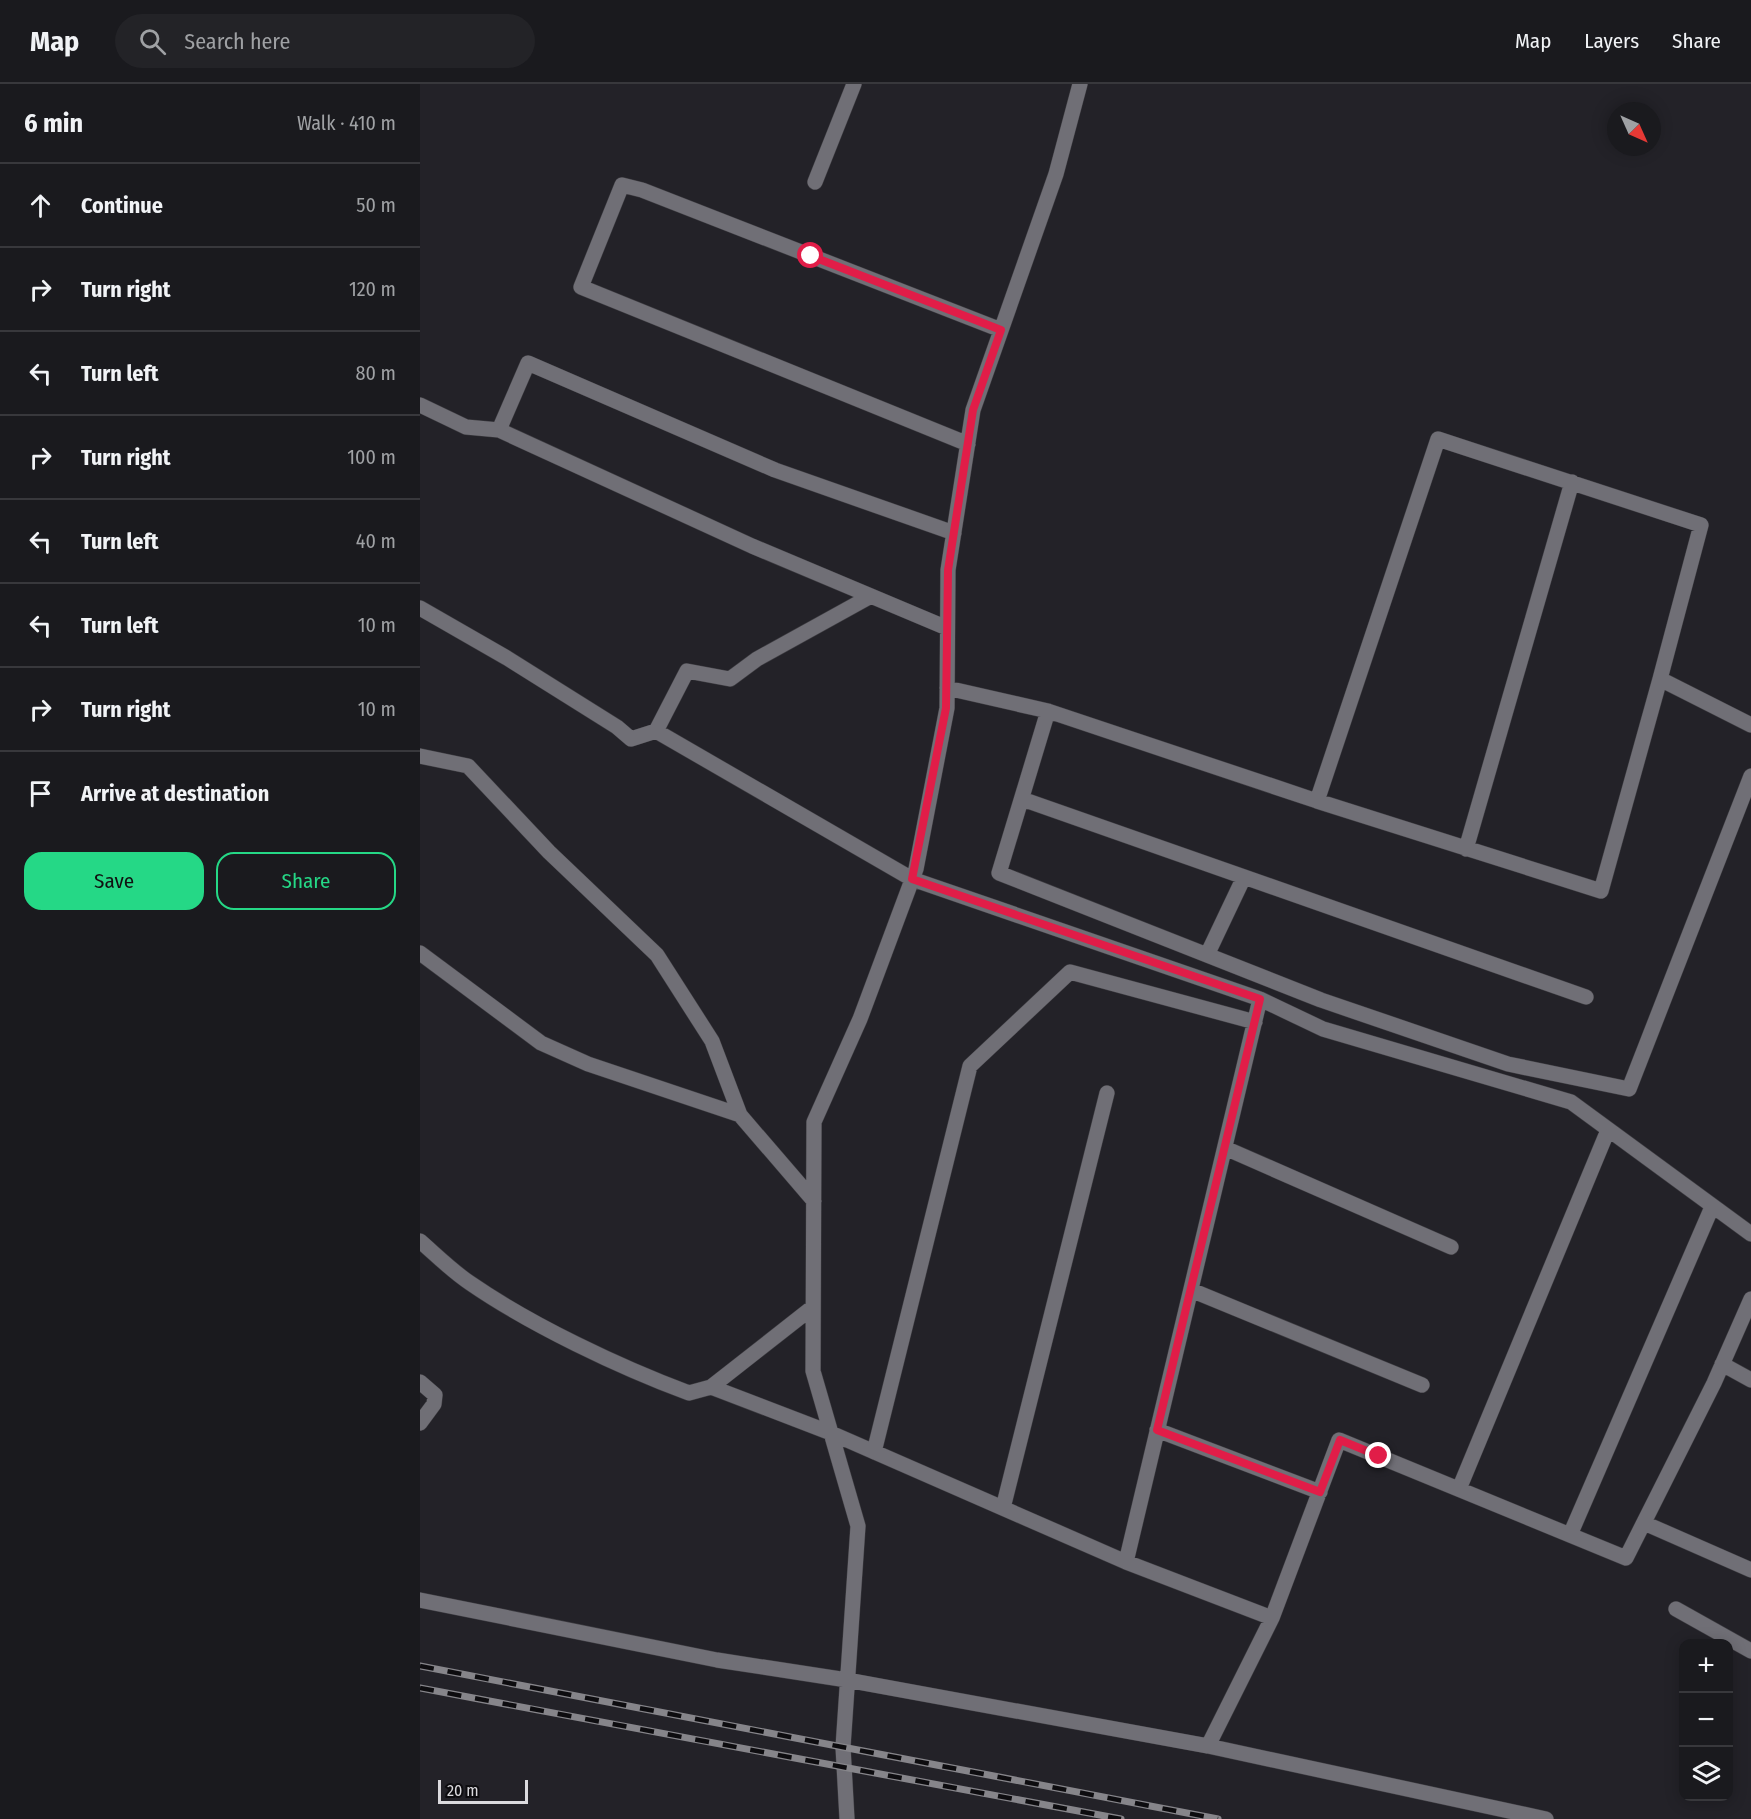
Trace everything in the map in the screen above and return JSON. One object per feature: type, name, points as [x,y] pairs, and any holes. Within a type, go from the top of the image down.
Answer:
[{"type":"street","points":[[815,182],[854,84]]},
{"type":"street","points":[[847,1819],[842,1758],[858,1527],[813,1371],[814,1122],[860,1019],[912,879],[946,708],[948,570],[973,410],[1056,174],[1080,84]]},
{"type":"street","points":[[968,444],[581,287],[622,185],[653,194],[1001,330]]},
{"type":"street","points":[[499,430],[528,363],[775,470],[954,533]]},
{"type":"street","points":[[420,405],[465,428],[499,430],[870,596],[947,628]]},
{"type":"street","points":[[947,688],[1048,711],[1317,801],[1600,891],[1701,525],[1438,439],[1317,801]]},
{"type":"street","points":[[1466,849],[1572,482]]},
{"type":"street","points":[[420,608],[507,658],[617,727],[631,739],[656,731],[687,671],[730,679],[757,659],[870,596]]},
{"type":"street","points":[[1660,679],[1751,725]]},
{"type":"street","points":[[1048,711],[999,873],[1321,1000],[1508,1064],[1629,1089],[1751,776]]},
{"type":"street","points":[[656,731],[912,879],[1260,999],[1323,1029],[1571,1102],[1751,1234]]},
{"type":"street","points":[[420,756],[468,766],[549,852],[657,955],[712,1041],[740,1115],[814,1201]]},
{"type":"street","points":[[1022,799],[1586,997]]},
{"type":"street","points":[[1207,955],[1244,877]]},
{"type":"street","points":[[420,953],[541,1044],[607,1071],[740,1115]]},
{"type":"street","points":[[874,1452],[970,1066],[1070,972],[1255,1022]]},
{"type":"street","points":[[1126,1562],[1260,999]]},
{"type":"street","points":[[1003,1508],[1107,1093]]},
{"type":"street","points":[[1459,1489],[1608,1130]]},
{"type":"street","points":[[1225,1148],[1451,1247]]},
{"type":"street","points":[[1570,1534],[1712,1207]]},
{"type":"street","points":[[420,1241],[468,1283],[557,1333],[689,1393],[711,1387],[813,1307]]},
{"type":"street","points":[[1191,1290],[1422,1385]]},
{"type":"street","points":[[1208,1746],[1272,1618],[1340,1440],[1626,1558],[1722,1364],[1751,1299]]},
{"type":"street","points":[[1722,1364],[1751,1380]]},
{"type":"street","points":[[420,1382],[435,1395],[434,1404],[420,1423]]},
{"type":"street","points":[[711,1387],[831,1433],[1126,1562],[1272,1618]]},
{"type":"street","points":[[1157,1430],[1320,1492]]},
{"type":"street","points":[[1644,1522],[1751,1570]]},
{"type":"street","points":[[420,1600],[717,1660],[847,1680],[1208,1746],[1546,1819]]},
{"type":"street","points":[[1676,1609],[1751,1651]]},
{"type":"railway","points":[[420,1666],[1218,1819]]},
{"type":"railway","points":[[420,1688],[1121,1819]]},
{"type":"route","points":[[811,256],[1001,330],[973,410],[948,570],[946,708],[912,879],[1260,999],[1157,1430],[1320,1492],[1340,1440],[1379,1456]]}]
